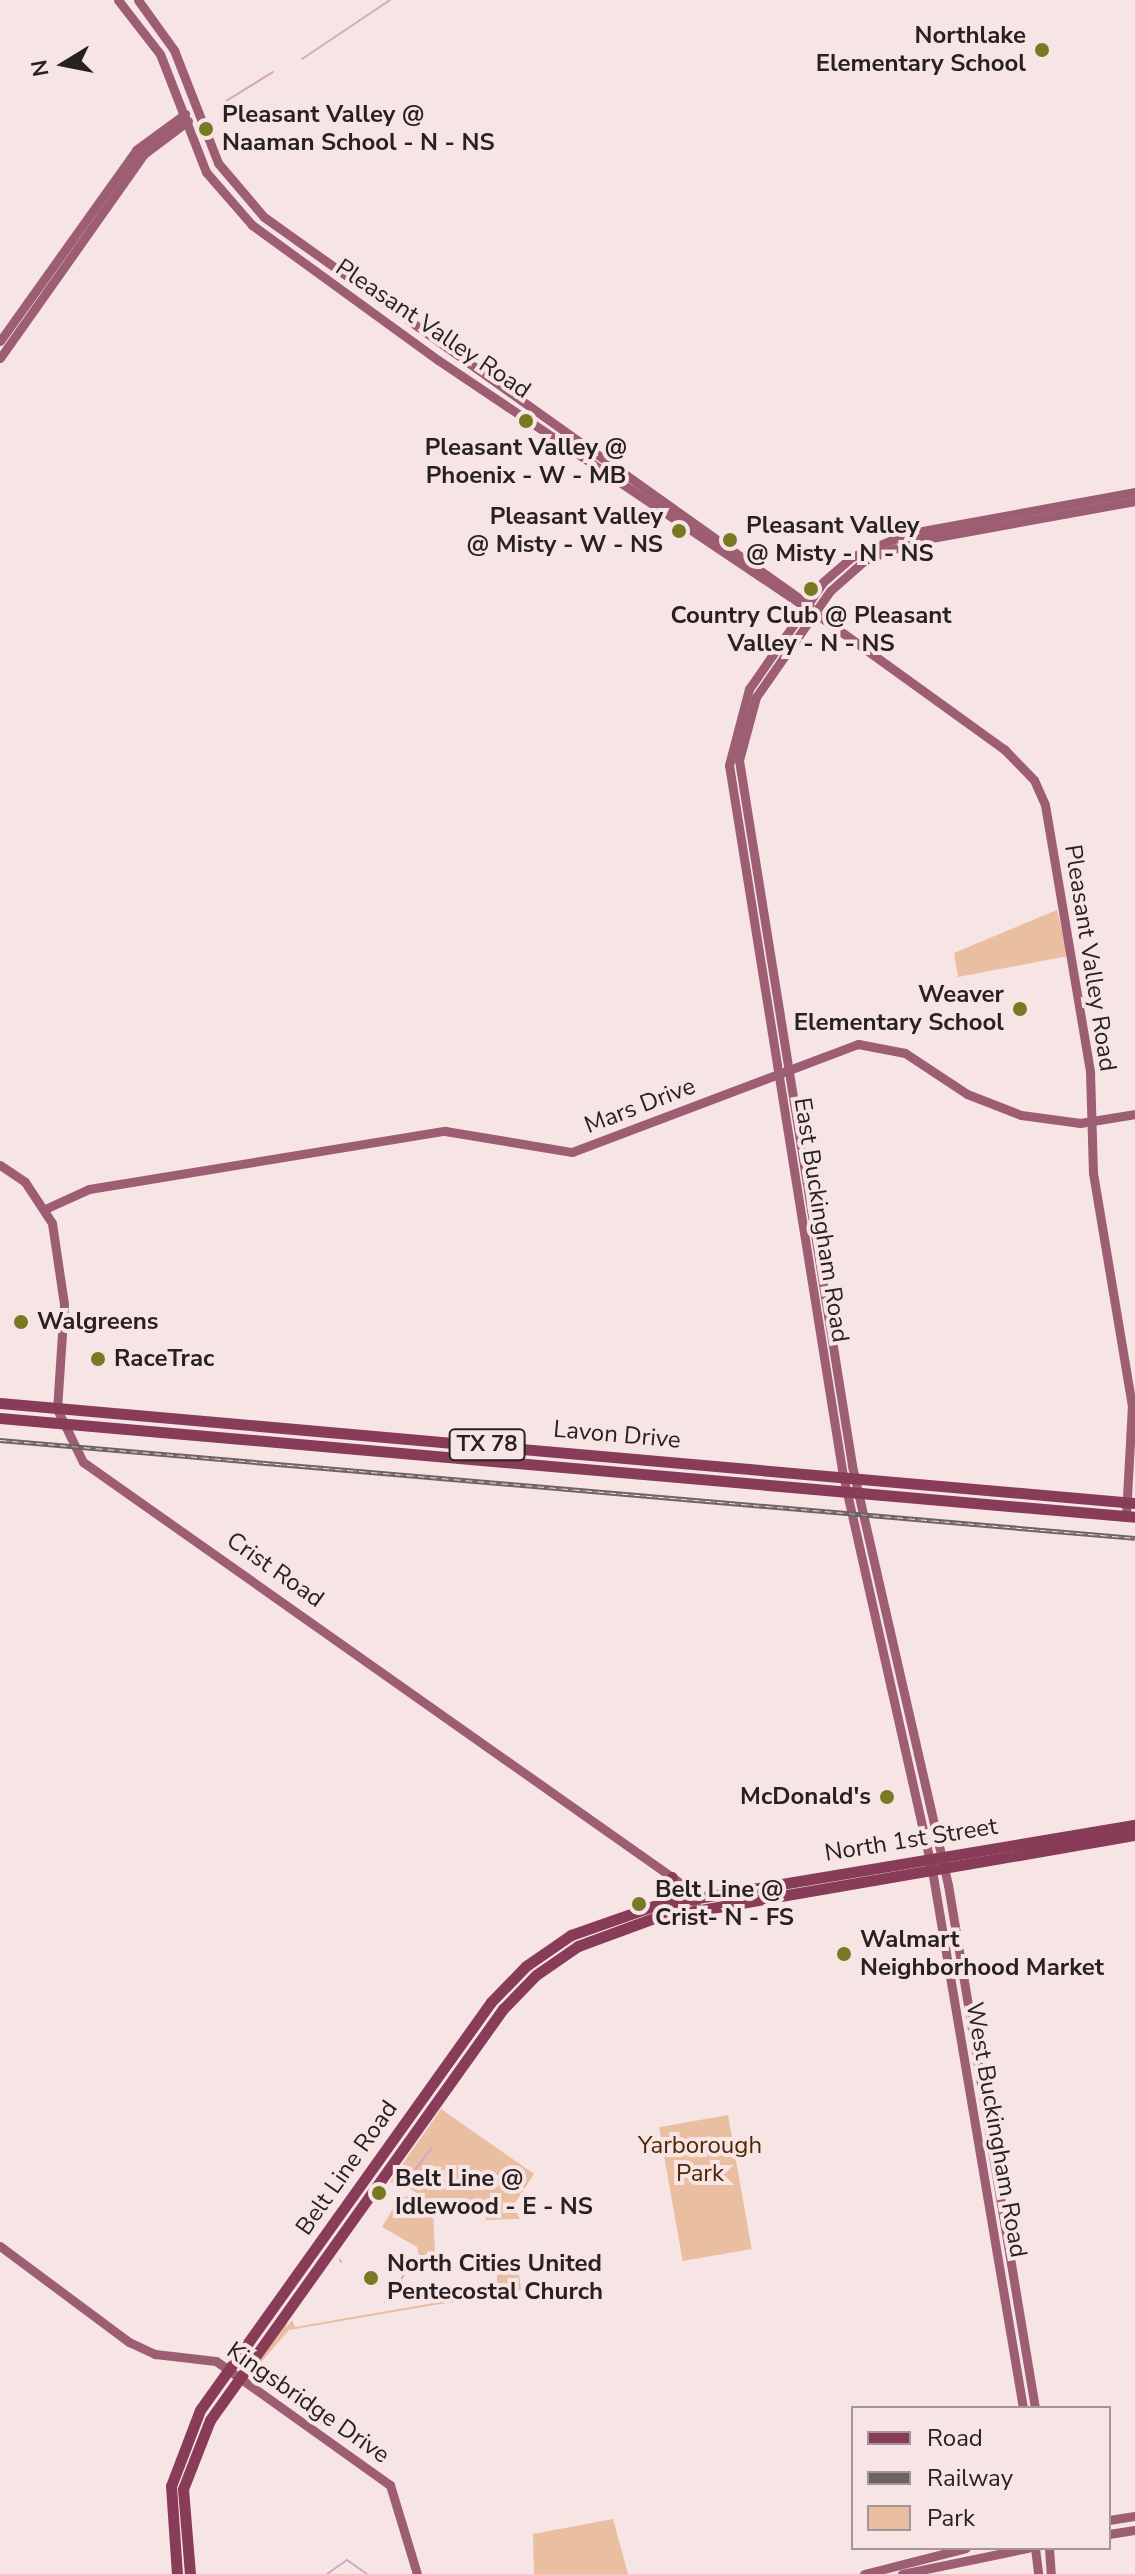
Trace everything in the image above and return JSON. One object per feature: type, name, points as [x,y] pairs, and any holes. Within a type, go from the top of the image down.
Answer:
[{"type":"main road","name":"Pleasant Valley Road","points":[[118,0],[160,54],[184,118],[216,187],[274,242],[808,608]]},
{"type":"main road","name":"Pleasant Valley Road","points":[[138,0],[174,50],[196,113],[223,172],[264,217],[1004,749],[1034,780],[1085,1041],[1090,1122],[1132,1405],[1130,1516]]},
{"type":"main road","points":[[0,341],[136,150],[196,113]]},
{"type":"main road","points":[[0,358],[144,154],[184,118]]},
{"type":"main road","points":[[808,608],[836,569],[895,537],[1135,492]]},
{"type":"main road","points":[[808,608],[847,574],[885,550],[1135,501]]},
{"type":"main road","name":"East Buckingham Road","points":[[808,608],[756,697],[739,760],[781,1070],[848,1477],[904,1697],[916,1774],[936,1863]]},
{"type":"main road","name":"Mars Drive","points":[[45,1209],[89,1189],[445,1131],[572,1152],[843,1046],[885,1045],[1012,1112],[1090,1122],[1135,1114]]},
{"type":"main road","points":[[0,1165],[45,1209]]},
{"type":"main road","name":"Crist Road","points":[[45,1209],[63,1290],[57,1409],[61,1423],[90,1469],[672,1877],[696,1905]]},
{"type":"main road","name":"Lavon Drive","points":[[0,1403],[1131,1502]]},
{"type":"main road","name":"Lavon Drive","points":[[0,1418],[1130,1516]]},
{"type":"main road","points":[[426,1455],[427,1440]]},
{"type":"main road","name":"East Buckingham Road","points":[[852,1492],[893,1699],[916,1774]]},
{"type":"main road","points":[[893,1699],[904,1697]]},
{"type":"main road","name":"North 1st Street","points":[[1039,1847],[1135,1825]]},
{"type":"main road","name":"North 1st Street","points":[[696,1905],[936,1863],[1135,1835]]},
{"type":"main road","name":"West Buckingham Road","points":[[936,1863],[945,1950],[1023,2406]]},
{"type":"main road","name":"West Buckingham Road","points":[[936,1863],[965,1981],[1035,2406]]},
{"type":"main road","points":[[670,1903],[672,1877]]},
{"type":"main road","name":"Belt Line Road","points":[[190,2574],[182,2525],[187,2474],[210,2420],[236,2374],[491,2002],[526,1966],[595,1924],[670,1903],[696,1905]]},
{"type":"main road","name":"Belt Line Road","points":[[317,2259],[503,2009],[536,1975],[600,1935],[696,1905]]},
{"type":"main road","points":[[945,1950],[965,1981]]},
{"type":"main road","name":"Kingsbridge Drive","points":[[0,2246],[140,2349],[206,2356],[236,2374],[390,2485],[417,2574]]},
{"type":"main road","name":"Belt Line Road","points":[[177,2574],[170,2526],[175,2468],[200,2410],[236,2374]]},
{"type":"main road","points":[[1111,2520],[1135,2516]]},
{"type":"main road","points":[[1111,2534],[1135,2530]]},
{"type":"main road","points":[[864,2574],[958,2550]]},
{"type":"main road","points":[[902,2574],[1018,2550]]},
{"type":"main road","points":[[1035,2550],[1038,2574]]},
{"type":"main road","points":[[1049,2550],[1051,2574]]},
{"type":"green space","points":[[1057,910],[1068,956],[958,977],[954,953]]},
{"type":"green space","points":[[441,2109],[534,2174],[513,2206],[520,2219],[486,2220],[483,2202],[473,2199],[441,2208],[404,2185],[414,2165],[401,2185],[390,2182]]},
{"type":"green space","name":"Yarborough Park","points":[[728,2115],[752,2249],[683,2261],[659,2127]]},
{"type":"green space","points":[[413,2194],[433,2211],[435,2253],[419,2256],[417,2247],[382,2227],[399,2199]]},
{"type":"green space","points":[[517,2257],[521,2290],[289,2330],[249,2376],[288,2320],[286,2328],[292,2320],[295,2327],[497,2292],[497,2260]]},
{"type":"green space","points":[[613,2519],[628,2574],[534,2574],[533,2534]]},
{"type":"waterway","points":[[302,59],[390,0]]},
{"type":"waterway","points":[[226,101],[273,72]]},
{"type":"waterway","points":[[403,2185],[431,2149]]},
{"type":"waterway","points":[[407,2271],[415,2264]]},
{"type":"waterway","points":[[394,2290],[405,2273]]},
{"type":"waterway","points":[[385,2302],[392,2292]]},
{"type":"waterway","points":[[327,2574],[347,2560],[367,2574]]},
{"type":"railway","points":[[0,1440],[1135,1538]]},
{"type":"place","name":"Northlake Elementary School","points":[[1042,50]]},
{"type":"place","name":"Pleasant Valley @ Naaman School - N - NS","points":[[206,129]]},
{"type":"place","name":"Pleasant Valley @ Phoenix - W - MB","points":[[526,421]]},
{"type":"place","name":"Pleasant Valley @ Misty - W - NS","points":[[679,531]]},
{"type":"place","name":"Pleasant Valley @ Misty - N - NS","points":[[730,540]]},
{"type":"place","name":"Country Club @ Pleasant Valley - N - NS","points":[[811,589]]},
{"type":"place","name":"Weaver Elementary School","points":[[1020,1009]]},
{"type":"place","name":"Walgreens","points":[[21,1322]]},
{"type":"place","name":"RaceTrac","points":[[98,1359]]},
{"type":"place","name":"McDonald's","points":[[887,1797]]},
{"type":"place","name":"Belt Line @ Crist- N - FS","points":[[639,1904]]},
{"type":"place","name":"Walmart Neighborhood Market","points":[[844,1954]]},
{"type":"place","name":"Belt Line @ Idlewood - E - NS","points":[[379,2193]]},
{"type":"place","name":"North Cities United Pentecostal Church","points":[[371,2278]]}]
